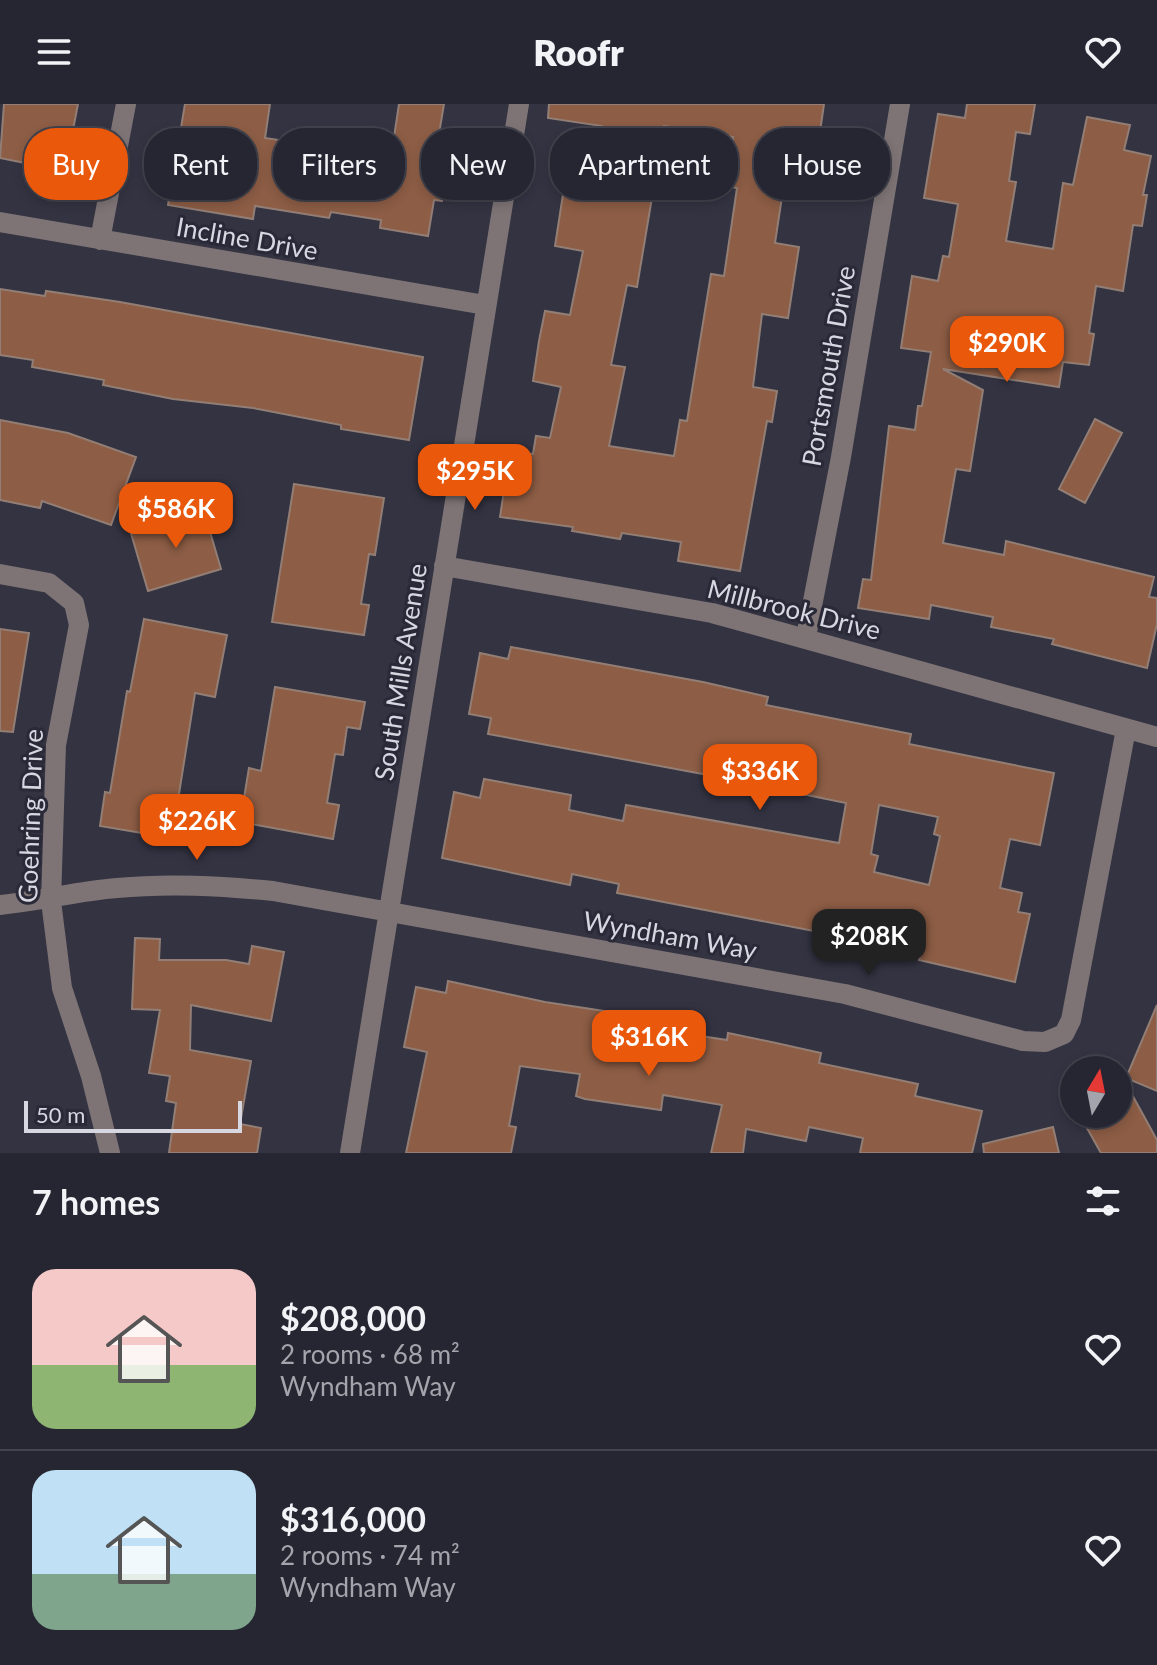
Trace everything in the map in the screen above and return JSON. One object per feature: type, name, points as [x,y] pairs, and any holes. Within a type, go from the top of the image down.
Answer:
[{"type":"street","points":[[100,240],[126,104]]},
{"type":"street","name":"South Mills Avenue","points":[[350,1153],[519,104]]},
{"type":"street","name":"Portsmouth Drive","points":[[806,637],[841,457],[900,104]]},
{"type":"street","name":"Incline Drive","points":[[0,222],[485,305]]},
{"type":"street","name":"Millbrook Drive","points":[[444,566],[712,613],[1157,737]]},
{"type":"street","name":"Goehring Drive","points":[[0,574],[49,583],[74,603],[79,625],[56,745],[51,901],[62,988],[91,1076],[110,1153]]},
{"type":"street","name":"Wyndham Way","points":[[0,905],[51,901],[114,888],[193,884],[273,891],[845,994],[1023,1041],[1045,1042],[1064,1034],[1071,1020],[1126,729]]},
{"type":"building","points":[[4,104],[78,104],[73,128],[24,128],[24,163],[0,158]]},
{"type":"building","points":[[185,104],[270,104],[265,138],[273,139],[273,200],[405,200],[405,128],[395,128],[399,104],[444,104],[440,128],[421,128],[421,200],[434,200],[428,236],[380,228],[381,220],[331,212],[329,218],[255,206],[253,219],[168,205],[169,200],[257,200],[257,128],[181,128]]},
{"type":"building","points":[[549,104],[824,104],[821,128],[754,128],[754,200],[781,200],[775,243],[799,247],[788,318],[762,314],[753,387],[777,391],[772,422],[767,421],[740,571],[678,561],[681,542],[622,533],[620,539],[572,531],[573,527],[500,517],[510,451],[533,454],[536,436],[550,438],[561,387],[533,381],[545,311],[570,315],[583,251],[555,246],[562,200],[652,200],[637,287],[627,285],[611,365],[625,367],[609,446],[674,456],[680,420],[687,421],[711,274],[724,276],[735,200],[738,200],[738,128],[602,126],[548,118]]},
{"type":"building","points":[[967,104],[1035,104],[1030,134],[1016,132],[1009,181],[1016,182],[1006,241],[1053,249],[1063,183],[1073,185],[1087,117],[1130,125],[1124,150],[1151,156],[1143,195],[1147,195],[1142,226],[1133,225],[1123,291],[1096,286],[1089,333],[1094,334],[1089,365],[1063,362],[1059,387],[943,369],[983,390],[970,471],[956,469],[943,543],[1004,555],[1006,541],[1154,577],[1149,597],[1157,598],[1157,624],[1147,668],[1052,644],[1054,639],[991,627],[993,617],[931,605],[929,619],[858,608],[863,579],[871,580],[889,426],[915,430],[931,352],[901,348],[912,276],[938,281],[943,256],[949,257],[958,204],[924,198],[938,114],[965,118]]},
{"type":"building","points":[[0,289],[45,296],[46,291],[120,302],[423,357],[409,440],[341,429],[341,425],[253,408],[173,399],[103,385],[104,380],[32,367],[33,360],[0,355]]},
{"type":"building","points":[[1095,419],[1122,433],[1085,503],[1059,489]]},
{"type":"building","points":[[0,420],[68,433],[136,457],[111,525],[42,501],[40,508],[0,500]]},
{"type":"building","points":[[294,484],[384,498],[375,555],[369,554],[361,604],[369,605],[364,635],[272,622]]},
{"type":"building","points":[[203,508],[221,569],[148,591],[130,530]]},
{"type":"building","points":[[144,619],[227,635],[215,697],[195,693],[172,838],[100,826],[105,792],[110,793],[127,691],[130,692]]},
{"type":"building","points":[[0,629],[29,633],[13,732],[0,731]]},
{"type":"building","points":[[511,647],[703,682],[768,697],[766,705],[911,734],[909,744],[1054,773],[1040,845],[1010,839],[1000,888],[1022,893],[1018,912],[1030,914],[1015,982],[919,960],[922,948],[872,937],[871,942],[617,893],[619,884],[572,874],[570,885],[442,858],[454,792],[480,798],[484,779],[571,795],[569,810],[623,821],[626,805],[839,843],[846,803],[792,792],[795,779],[738,767],[735,780],[488,734],[491,718],[469,714],[480,653],[508,659]],"holes":[[[879,805],[938,817],[934,834],[940,836],[929,885],[874,872],[878,856],[871,854]]]},
{"type":"building","points":[[275,687],[365,702],[360,729],[347,727],[343,755],[335,754],[327,803],[339,805],[333,839],[240,822],[249,768],[261,771]]},
{"type":"building","points":[[135,938],[160,939],[159,960],[226,960],[249,964],[252,946],[284,952],[271,1021],[191,1005],[190,1050],[251,1061],[240,1124],[261,1128],[257,1153],[169,1153],[176,1103],[166,1101],[170,1076],[149,1073],[160,1010],[132,1009]]},
{"type":"building","points":[[448,981],[545,1002],[670,1021],[668,1031],[727,1040],[728,1033],[776,1043],[821,1053],[819,1063],[918,1084],[915,1096],[982,1111],[972,1153],[860,1153],[863,1138],[809,1127],[806,1141],[746,1129],[743,1153],[711,1153],[722,1105],[663,1095],[661,1110],[585,1099],[576,1096],[580,1074],[520,1066],[509,1126],[516,1127],[511,1153],[406,1153],[427,1052],[404,1047],[416,987],[446,993]]},
{"type":"building","points":[[1157,1005],[1157,1091],[1132,1081],[1132,1064]]},
{"type":"building","points":[[1132,1094],[1157,1140],[1157,1153],[1101,1153],[1087,1128],[1132,1128]]},
{"type":"building","points":[[1053,1127],[1059,1153],[984,1153],[983,1144]]}]
